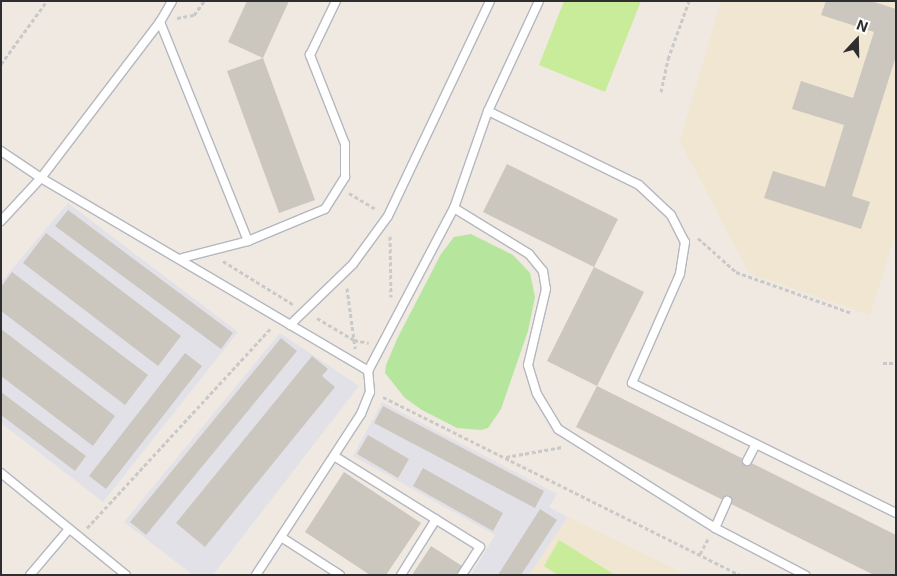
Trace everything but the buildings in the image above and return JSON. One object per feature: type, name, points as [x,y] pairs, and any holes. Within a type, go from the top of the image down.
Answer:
[{"type":"lane","points":[[1,221],[41,178],[160,22],[172,1]]},
{"type":"lane","points":[[182,258],[248,241],[325,209],[345,177],[345,144],[310,55],[336,1]]},
{"type":"lane","points":[[290,325],[345,272],[388,216],[490,1]]},
{"type":"lane","points":[[256,575],[361,414],[370,392],[368,371],[454,208],[488,110],[539,1]]},
{"type":"lane","points":[[160,22],[248,241]]},
{"type":"lane","points":[[488,110],[639,185],[671,215],[685,242],[680,274],[632,383],[896,513]]},
{"type":"lane","points":[[1,151],[41,178],[182,258],[368,371]]},
{"type":"lane","points":[[454,208],[529,254],[543,271],[546,289],[528,365],[537,394],[558,429],[715,528],[805,575]]},
{"type":"lane","points":[[747,461],[756,444]]},
{"type":"lane","points":[[334,456],[480,547],[462,575]]},
{"type":"lane","points":[[1,473],[126,575]]},
{"type":"lane","points":[[715,528],[727,502]]},
{"type":"lane","points":[[401,575],[436,519]]},
{"type":"lane","points":[[30,575],[69,529]]},
{"type":"lane","points":[[280,537],[340,575]]},
{"type":"path","points":[[1,64],[47,1]]},
{"type":"path","points":[[160,22],[194,15],[204,1]]},
{"type":"path","points":[[661,92],[689,1]]},
{"type":"path","points":[[339,186],[388,216],[393,259],[391,304]]},
{"type":"path","points":[[692,233],[736,272],[852,313]]},
{"type":"path","points":[[345,272],[357,364]]},
{"type":"path","points":[[79,537],[280,319]]},
{"type":"path","points":[[883,363],[896,363]]},
{"type":"path","points":[[370,392],[506,457],[740,575]]},
{"type":"path","points":[[506,457],[582,444]]},
{"type":"shaded area","points":[[721,1],[896,1],[896,232],[870,315],[749,273],[680,141]]},
{"type":"shaded area","points":[[68,203],[238,332],[103,502],[1,423],[1,282]]},
{"type":"shaded area","points":[[280,333],[359,386],[213,575],[193,575],[124,522]]},
{"type":"shaded area","points":[[382,402],[557,494],[549,507],[568,517],[529,575],[471,575],[495,535],[353,456]]},
{"type":"shaded area","points":[[568,517],[687,575],[529,575]]},
{"type":"green space","points":[[564,1],[641,1],[605,92],[539,65]]},
{"type":"green space","points":[[471,234],[513,255],[530,273],[535,297],[528,331],[501,409],[488,428],[481,430],[457,428],[422,410],[405,398],[385,373],[386,365],[398,337],[441,254],[454,237]]},
{"type":"green space","points":[[559,540],[615,575],[558,575],[544,566]]}]
